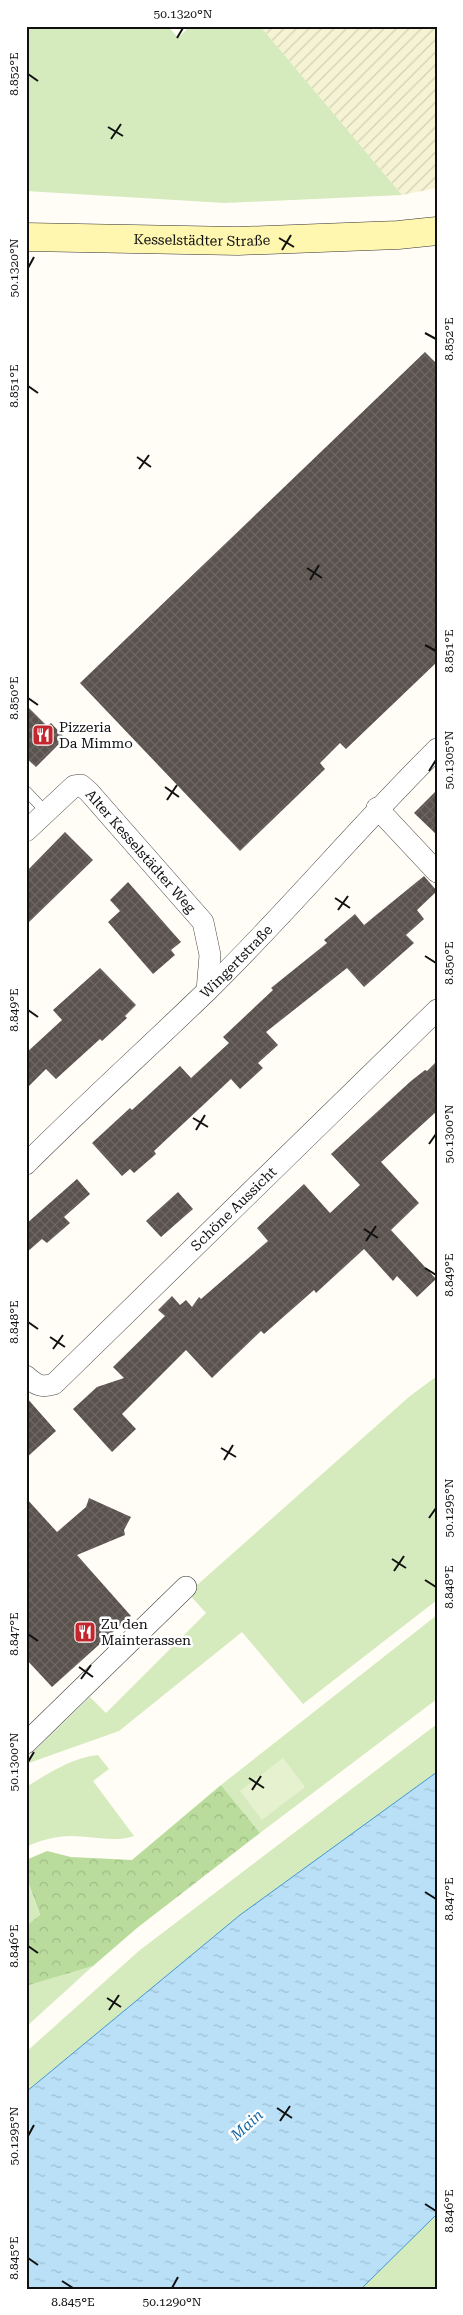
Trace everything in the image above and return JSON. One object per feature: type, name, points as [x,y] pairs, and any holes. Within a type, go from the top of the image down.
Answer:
[{"type":"main road","points":[[26,220],[83,237]]},
{"type":"main road","name":"Kesselstädter Straße","points":[[26,237],[238,241],[398,235],[437,230]]},
{"type":"main road","points":[[26,250],[83,237]]},
{"type":"street","name":"Wingertstraße","points":[[26,1164],[89,1101],[207,991],[280,916],[377,808],[437,749]]},
{"type":"street","name":"Alter Kesselstädter Weg","points":[[26,831],[74,786],[81,785],[89,792],[203,922],[210,955],[207,991]]},
{"type":"street","points":[[377,808],[437,872]]},
{"type":"street","name":"Schöne Aussicht","points":[[26,1376],[37,1385],[44,1387],[54,1384],[437,1010]]},
{"type":"street","points":[[26,1743],[186,1587]]},
{"type":"lane","points":[[26,791],[46,812]]},
{"type":"shaded area","points":[[260,26],[437,26],[437,188],[402,195]]},
{"type":"green space","points":[[26,26],[168,26],[178,38],[190,26],[260,26],[402,195],[225,203],[26,191]]},
{"type":"green space","points":[[437,1376],[437,1600],[303,1704],[242,1632],[119,1731],[26,1764],[26,1759],[90,1697],[106,1713],[206,1613],[188,1593],[410,1396]]},
{"type":"green space","points":[[437,1615],[437,1699],[260,1833],[221,1785]]},
{"type":"green space","points":[[437,1724],[437,1772],[240,1915],[26,2092],[26,2052],[140,1950]]},
{"type":"green space","points":[[98,1755],[109,1769],[93,1781],[134,1836],[119,1839],[79,1836],[59,1837],[43,1840],[26,1847],[26,1787],[69,1763]]},
{"type":"green space","points":[[283,1758],[305,1787],[262,1820],[240,1791]]},
{"type":"green space","points":[[221,1785],[260,1833],[137,1928],[93,1966],[26,1986],[26,1926],[40,1915],[26,1876],[26,1860],[47,1851],[71,1857],[132,1860]]},
{"type":"green space","points":[[26,1876],[40,1916],[26,1926]]},
{"type":"green space","points":[[93,1966],[26,2027],[26,1986]]},
{"type":"green space","points":[[437,2214],[437,2289],[361,2289],[429,2221]]},
{"type":"water","name":"Main","points":[[437,1772],[437,2214],[361,2289],[26,2289],[26,2092],[240,1915]]},
{"type":"building","points":[[425,352],[437,364],[437,662],[346,749],[340,743],[320,763],[325,769],[240,851],[80,683]]},
{"type":"building","points":[[26,705],[47,726],[51,723],[65,738],[36,767],[26,758]]},
{"type":"building","points":[[437,790],[437,835],[414,813]]},
{"type":"building","points":[[65,832],[93,860],[26,925],[26,872]]},
{"type":"building","points":[[424,876],[437,891],[417,910],[424,919],[406,935],[414,943],[364,987],[347,968],[266,1032],[278,1045],[258,1063],[263,1068],[240,1089],[231,1079],[154,1151],[156,1154],[134,1173],[130,1169],[122,1176],[92,1143],[130,1108],[132,1110],[180,1066],[191,1078],[229,1043],[223,1037],[273,990],[271,988],[327,943],[324,940],[355,914],[364,925]]},
{"type":"building","points":[[128,882],[181,942],[171,950],[175,955],[153,974],[108,922],[120,911],[110,900]]},
{"type":"building","points":[[100,968],[136,1005],[125,1016],[127,1018],[102,1041],[100,1039],[56,1079],[46,1069],[26,1089],[26,1053],[62,1020],[53,1010]]},
{"type":"building","points":[[437,1061],[437,1111],[381,1162],[419,1203],[391,1230],[436,1279],[417,1297],[397,1276],[393,1281],[364,1249],[316,1293],[314,1290],[264,1334],[261,1331],[212,1378],[186,1350],[122,1414],[136,1429],[112,1452],[73,1409],[97,1387],[124,1378],[113,1367],[165,1316],[158,1310],[172,1296],[180,1305],[186,1300],[192,1307],[199,1297],[201,1299],[268,1241],[257,1228],[304,1184],[330,1213],[360,1185],[331,1154],[411,1081],[425,1070],[427,1071]]},
{"type":"building","points":[[77,1179],[90,1194],[64,1217],[70,1223],[47,1243],[42,1239],[26,1253],[26,1224]]},
{"type":"building","points":[[178,1192],[193,1209],[161,1237],[146,1221]]},
{"type":"building","points":[[26,1397],[56,1431],[26,1458]]},
{"type":"building","points":[[26,1498],[57,1532],[86,1507],[89,1498],[131,1517],[124,1530],[125,1535],[77,1555],[131,1616],[52,1687],[26,1659]]},
{"type":"place","name":"Pizzeria Da Mimmo","points":[[43,735]]},
{"type":"place","name":"Zu den Mainterassen","points":[[85,1632]]}]
